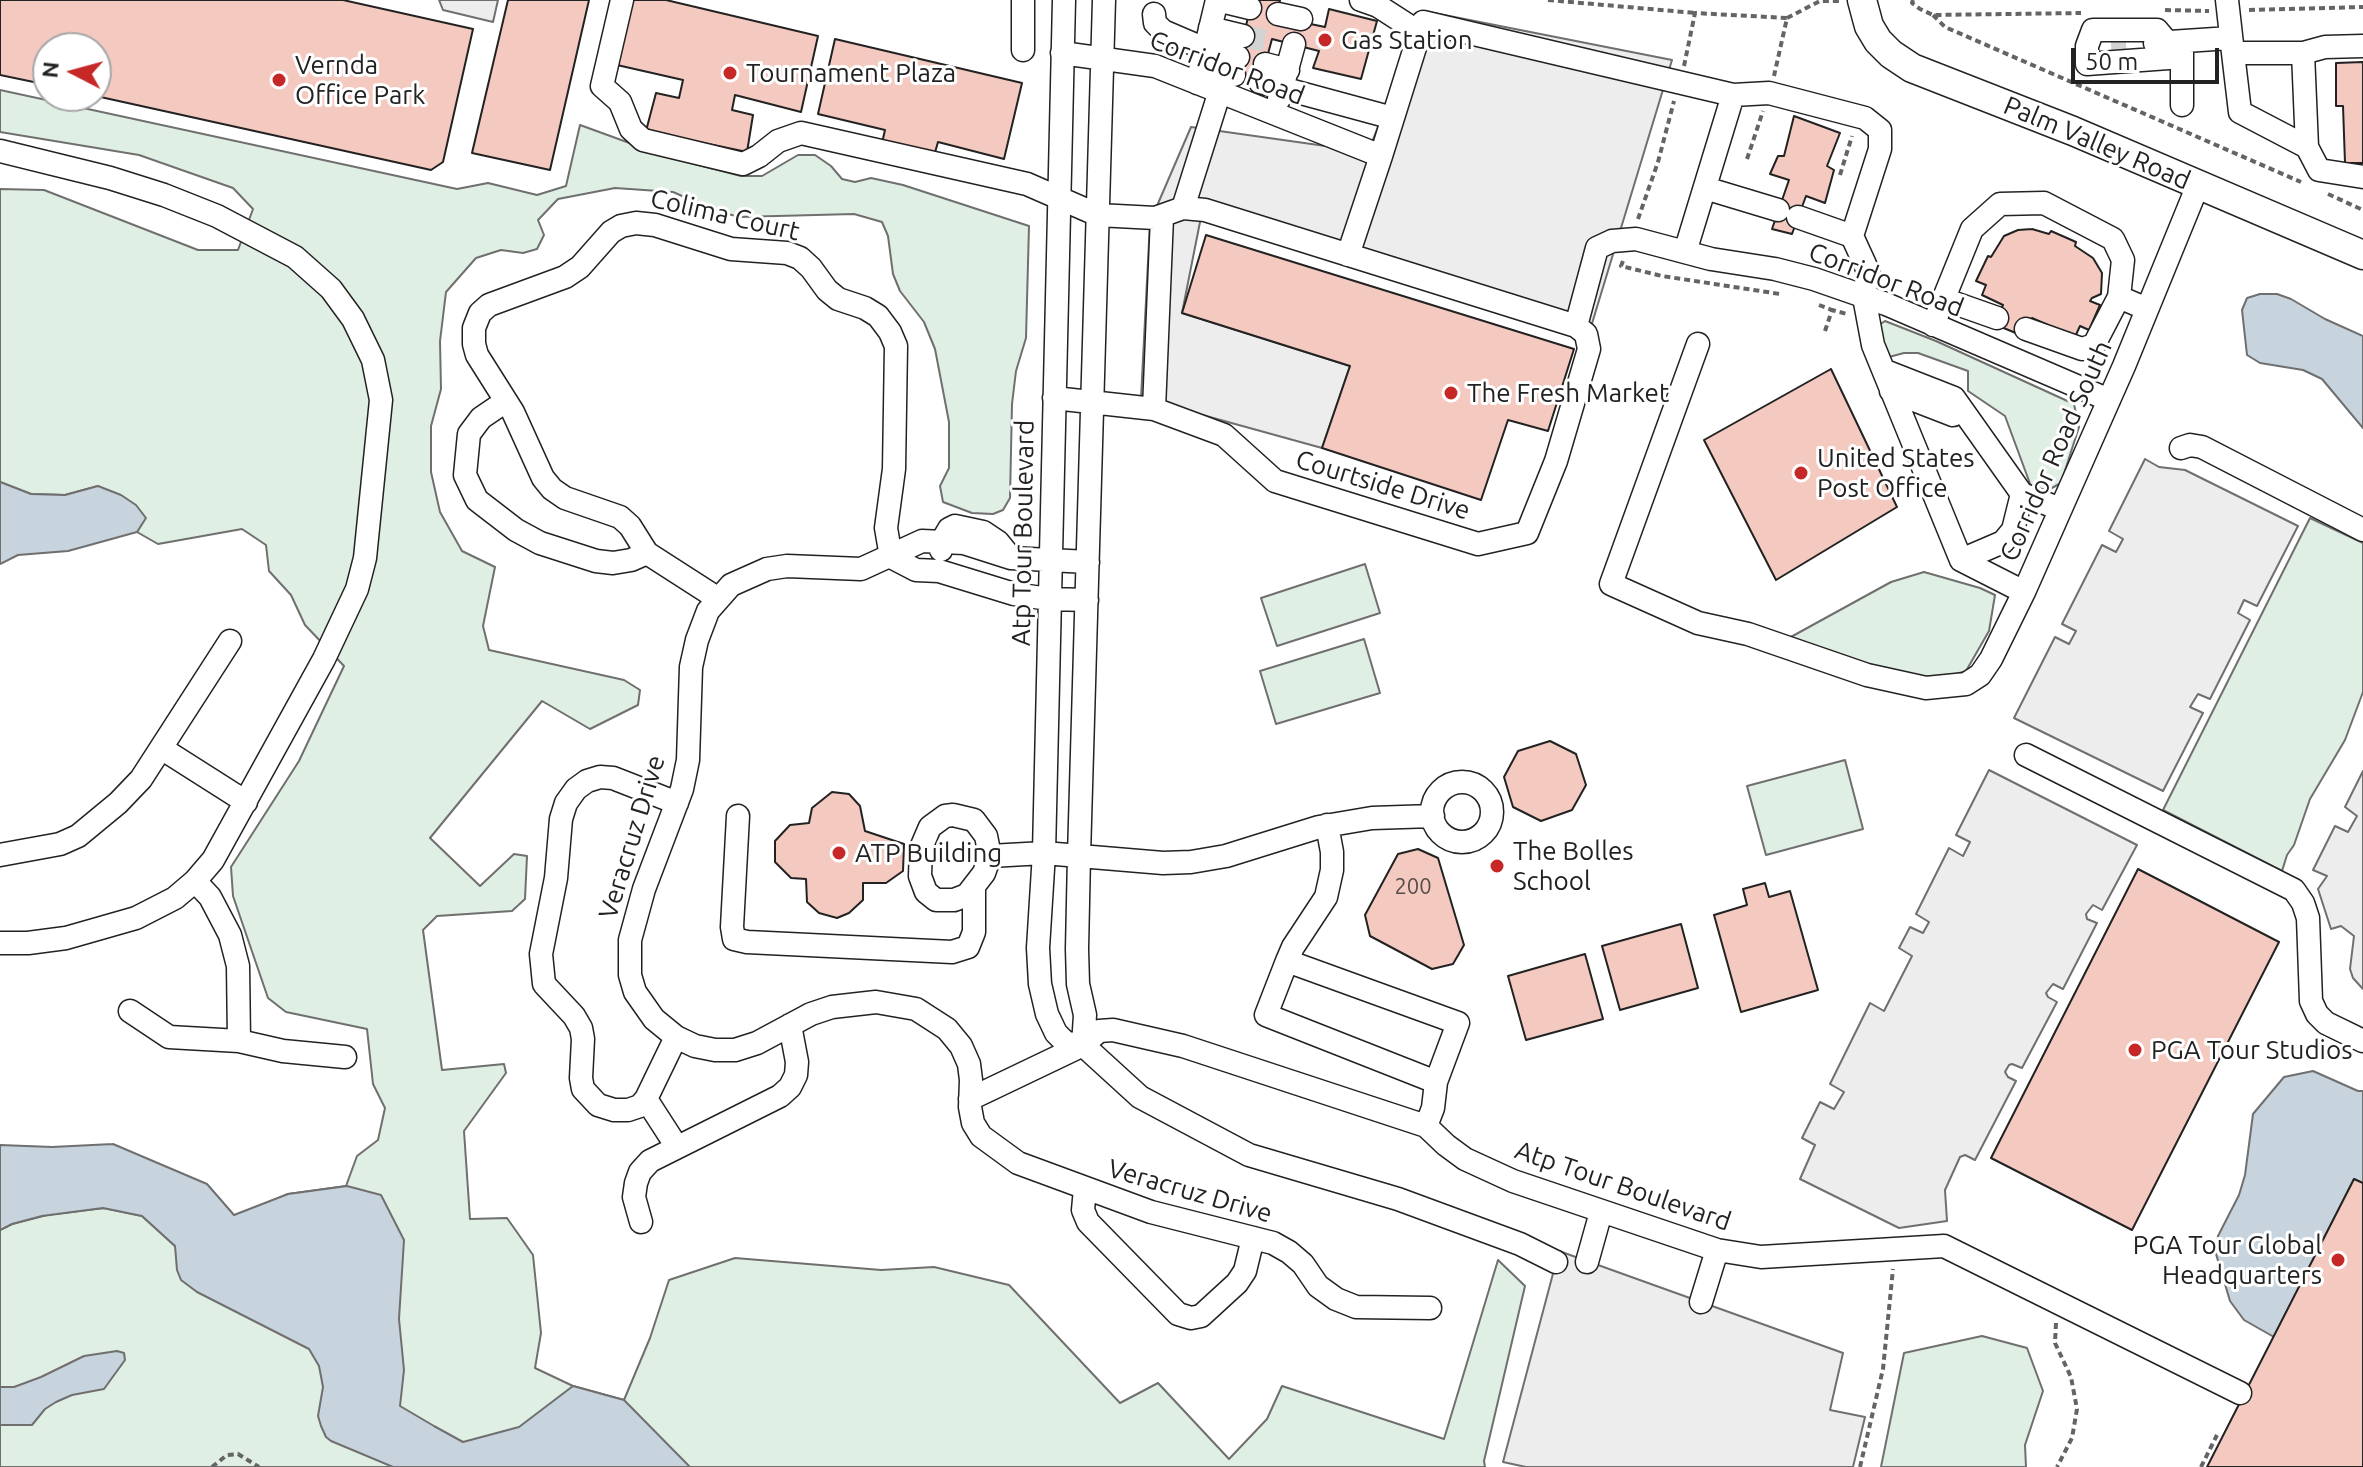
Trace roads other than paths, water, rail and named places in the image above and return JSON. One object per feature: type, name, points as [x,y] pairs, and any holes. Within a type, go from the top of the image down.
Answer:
[{"type":"main road","name":"Palm Valley Road","points":[[1862,0],[1869,26],[1878,41],[1912,68],[2061,126],[2363,255]]},
{"type":"street","points":[[622,0],[602,86],[620,102],[631,129],[643,140],[743,164],[778,141],[801,133],[1027,184],[1098,215],[1205,210],[1576,326]]},
{"type":"street","points":[[1023,0],[1023,50]]},
{"type":"street","name":"Atp Tour Boulevard","points":[[1064,0],[1044,853],[1038,948],[1040,984],[1047,1014],[1056,1033],[1066,1043],[1083,1045],[1099,1031],[1113,1030],[1183,1046],[1426,1126],[1465,1159],[1513,1181],[1717,1250],[1761,1257],[1944,1246],[2240,1393]]},
{"type":"street","points":[[1083,1045],[1085,1015],[1078,984],[1077,949],[1104,0]]},
{"type":"street","points":[[1203,56],[1217,0],[1250,8]]},
{"type":"street","points":[[1361,0],[1378,6],[1420,33]]},
{"type":"street","points":[[2227,0],[2240,112],[2307,147]]},
{"type":"street","points":[[1154,14],[1155,23],[1163,31],[1203,56],[1239,56],[1203,56]]},
{"type":"street","points":[[1278,14],[1302,14]]},
{"type":"street","points":[[1348,255],[1374,154],[1393,118],[1423,22],[1733,95],[1769,93],[1865,118],[1880,130],[1880,149],[1852,236],[1868,271],[1864,297],[1873,345],[1961,560],[2024,592]]},
{"type":"street","points":[[2177,47],[2087,64],[2087,46],[2093,30],[2157,30],[2177,47],[2182,105]]},
{"type":"street","points":[[1273,115],[1286,79],[1287,44]]},
{"type":"street","points":[[2087,46],[2231,46],[2303,53],[2325,47],[2363,46]]},
{"type":"street","name":"Corridor Road","points":[[1062,53],[1155,66],[1203,56],[1219,94],[1374,154]]},
{"type":"street","points":[[2303,53],[2307,147],[2319,170],[2363,177]]},
{"type":"street","points":[[1263,73],[1393,118]]},
{"type":"street","points":[[1154,409],[1172,212],[1219,94]]},
{"type":"street","points":[[1685,252],[1733,95]]},
{"type":"street","points":[[0,151],[110,178],[164,195],[217,216],[295,257],[331,289],[353,319],[373,360],[381,400],[365,558],[357,589],[324,659],[213,860],[175,898],[136,918],[66,938],[0,943]]},
{"type":"street","name":"Corridor Road South","points":[[1698,344],[1611,584],[1698,623],[1748,634],[1867,675],[1919,687],[1966,684],[1980,675],[1991,659],[2024,592],[2109,400],[2198,185]]},
{"type":"street","points":[[1705,188],[1852,236]]},
{"type":"street","points":[[1933,325],[1972,229],[2000,204],[2044,203],[2113,239],[2123,260],[2119,297],[2094,345],[2082,349],[2026,329]]},
{"type":"street","name":"Colima Court","points":[[717,598],[647,553],[630,526],[620,517],[565,498],[552,489],[543,478],[474,344],[474,328],[480,313],[489,305],[565,277],[580,267],[611,232],[621,226],[636,223],[655,225],[731,249],[777,251],[800,258],[838,299],[878,316],[896,346],[894,469],[886,528],[891,557]]},
{"type":"street","name":"Corridor Road","points":[[1576,326],[1597,248],[1612,241],[1636,239],[1814,279],[1933,325],[2109,400]]},
{"type":"street","points":[[2119,297],[2147,309]]},
{"type":"street","points":[[1943,299],[1997,318]]},
{"type":"street","name":"Courtside Drive","points":[[1054,398],[1154,409],[1224,435],[1275,481],[1478,544],[1527,533],[1556,461],[1589,349],[1586,334],[1576,326]]},
{"type":"street","points":[[1891,390],[1954,398],[2022,494],[2060,509]]},
{"type":"street","points":[[506,401],[481,418],[469,434],[465,475],[477,500],[516,530],[540,543],[596,561],[613,563],[647,553]]},
{"type":"street","points":[[2181,448],[2190,445],[2202,447],[2363,530]]},
{"type":"street","points":[[1961,560],[2003,542],[2013,530],[2022,494]]},
{"type":"street","points":[[939,571],[942,541],[949,529],[955,526],[983,532],[998,542],[1011,558]]},
{"type":"street","points":[[717,598],[731,585],[767,569],[787,566],[861,569],[922,541],[964,543],[1011,558],[1088,562]]},
{"type":"street","points":[[976,583],[985,551]]},
{"type":"street","points":[[891,557],[916,570],[939,571],[1014,594],[1087,600]]},
{"type":"street","name":"Veracruz Drive","points":[[717,598],[708,611],[691,667],[688,760],[677,803],[644,889],[630,940],[630,975],[644,1006],[654,1019],[676,1037],[695,1046],[735,1050],[757,1043],[832,1007],[876,1002],[916,1009],[947,1029],[961,1046],[969,1064],[973,1123],[993,1147],[1034,1170],[1151,1212],[1273,1243],[1303,1264],[1318,1286],[1336,1299],[1356,1307],[1430,1308]]},
{"type":"street","points":[[0,855],[60,844],[78,836],[118,803],[141,779],[230,641]]},
{"type":"street","points":[[161,748],[246,802]]},
{"type":"street","points":[[2026,755],[2294,890],[2308,918],[2311,1001],[2326,1023],[2363,1041]]},
{"type":"street","points":[[676,1037],[646,1099],[628,1110],[598,1105],[589,1098],[581,1078],[581,1028],[544,984],[541,954],[556,878],[561,819],[566,803],[576,789],[600,777],[613,778],[677,803]]},
{"type":"street","points":[[738,816],[734,939],[952,952],[968,947],[974,932],[974,886]]},
{"type":"street","points":[[945,816],[974,820],[986,836],[990,856],[984,873],[967,895],[954,900],[936,900],[926,892],[920,876],[921,848],[930,827],[945,816]]},
{"type":"street","points":[[990,856],[1044,853],[1163,863],[1191,862],[1226,856],[1327,825],[1372,818],[1433,816]]},
{"type":"street","points":[[1327,825],[1332,861],[1326,897],[1287,961],[1266,1015],[1436,1082]]},
{"type":"street","points":[[195,881],[210,897],[230,935],[238,966],[239,1041]]},
{"type":"street","points":[[1287,961],[1458,1023],[1436,1082],[1433,1108],[1426,1126]]},
{"type":"street","points":[[130,1011],[169,1037],[239,1041],[283,1051],[345,1057]]},
{"type":"street","points":[[641,1222],[634,1197],[640,1172],[650,1161],[780,1096],[790,1087],[796,1075],[797,1062],[790,1025]]},
{"type":"street","points":[[970,1099],[1083,1045]]},
{"type":"street","points":[[1083,1045],[1140,1097],[1249,1155],[1398,1199],[1520,1244],[1556,1262]]},
{"type":"street","points":[[646,1099],[677,1147]]},
{"type":"street","points":[[1085,1189],[1083,1210],[1088,1222],[1178,1314],[1191,1318],[1201,1316],[1237,1283],[1245,1271],[1253,1238]]},
{"type":"street","points":[[1587,1262],[1601,1212]]},
{"type":"street","points":[[1701,1302],[1717,1250]]},
{"type":"tunnel","points":[[1243,36],[1272,42]]},
{"type":"tunnel","points":[[2111,44],[2126,43]]},
{"type":"place","name":"Gas Station","points":[[1325,40]]},
{"type":"place","name":"Tournament Plaza","points":[[730,73]]},
{"type":"place","name":"Vernda Office Park","points":[[279,80]]},
{"type":"place","name":"The Fresh Market","points":[[1451,393]]},
{"type":"place","name":"United States Post Office","points":[[1801,473]]},
{"type":"place","name":"ATP Building","points":[[839,853]]},
{"type":"place","name":"The Bolles School","points":[[1497,866]]},
{"type":"place","name":"PGA Tour Studios","points":[[2135,1050]]},
{"type":"place","name":"PGA Tour Global Headquarters","points":[[2338,1260]]}]
